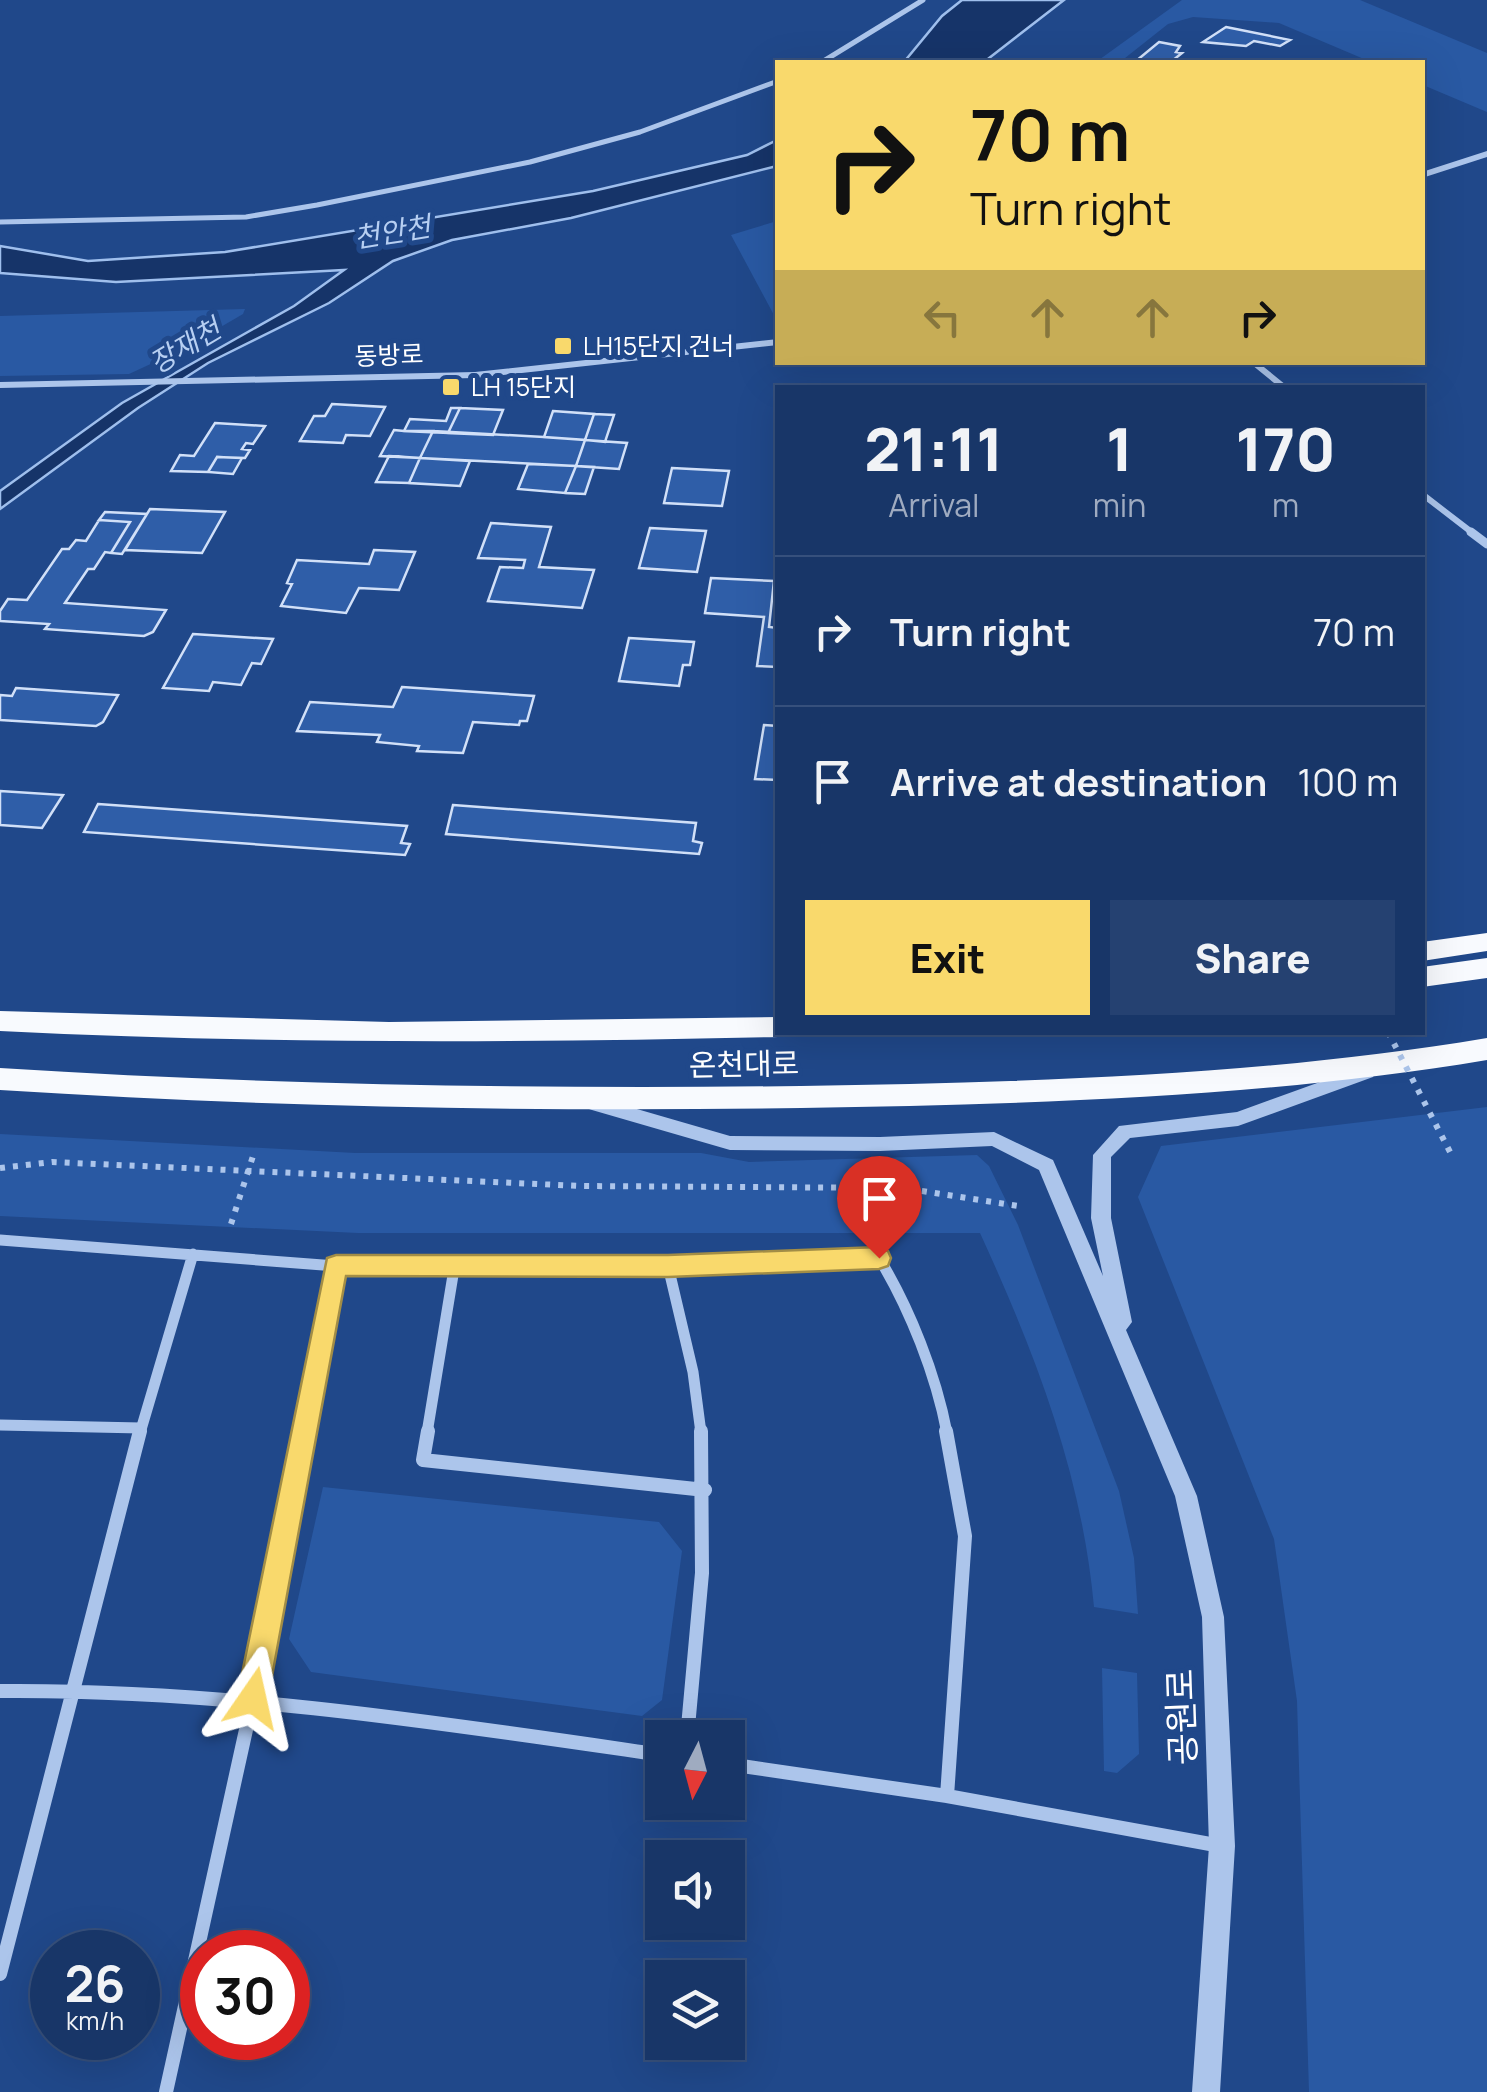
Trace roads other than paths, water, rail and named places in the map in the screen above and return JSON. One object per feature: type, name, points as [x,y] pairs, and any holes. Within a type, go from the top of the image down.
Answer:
[{"type":"highway","points":[[1425,952],[1487,942]]},
{"type":"highway","points":[[1425,977],[1487,968]]},
{"type":"highway","points":[[0,1006],[70,1025]]},
{"type":"highway","name":"온천대로","points":[[0,1021],[159,1030],[502,1033],[775,1026]]},
{"type":"highway","name":"온천대로","points":[[7,1081],[341,1095],[574,1098],[1037,1092],[1246,1079],[1390,1064],[1487,1048]]},
{"type":"street","points":[[825,60],[923,0]]},
{"type":"street","points":[[0,222],[246,218],[530,162],[640,132],[775,82]]},
{"type":"street","points":[[1425,174],[1487,154]]},
{"type":"street","name":"동방로","points":[[0,385],[475,374],[775,342]]},
{"type":"street","points":[[1257,365],[1281,385]]},
{"type":"street","points":[[1425,496],[1487,544]]},
{"type":"street","points":[[1128,1352],[1101,1218],[1102,1155],[1126,1130],[1238,1119],[1390,1064]]},
{"type":"street","points":[[574,1098],[730,1143],[880,1144],[994,1139],[1046,1165],[1128,1352]]},
{"type":"street","points":[[0,1240],[336,1266],[668,1266],[879,1258],[896,1286],[942,1408],[966,1536],[947,1796]]},
{"type":"street","points":[[0,1974],[142,1428],[193,1254]]},
{"type":"street","points":[[454,1264],[424,1460],[705,1490]]},
{"type":"street","points":[[166,2092],[253,1698],[336,1266]]},
{"type":"street","points":[[668,1266],[699,1405],[705,1490],[704,1570],[689,1720]]},
{"type":"street","name":"공원로","points":[[1128,1352],[1186,1496],[1213,1617],[1222,1846],[1206,2092]]},
{"type":"street","points":[[0,1425],[142,1428]]},
{"type":"street","points":[[0,1691],[77,1688],[253,1698],[645,1753]]},
{"type":"street","points":[[745,1766],[947,1796],[1222,1846]]},
{"type":"water","points":[[962,0],[1064,0],[987,60],[906,60],[942,16]]},
{"type":"water","name":"천안천","points":[[775,141],[775,167],[571,218],[452,240],[393,261],[329,303],[208,363],[138,408],[0,509],[0,491],[122,403],[294,306],[344,270],[116,282],[0,273],[0,246],[88,261],[225,252],[593,191],[747,155]]},
{"type":"place","name":"LH15단지 건너","points":[[563,346]]},
{"type":"place","name":"LH 15단지","points":[[451,387]]},
{"type":"water label","name":"장재천","points":[[185,346]]}]
